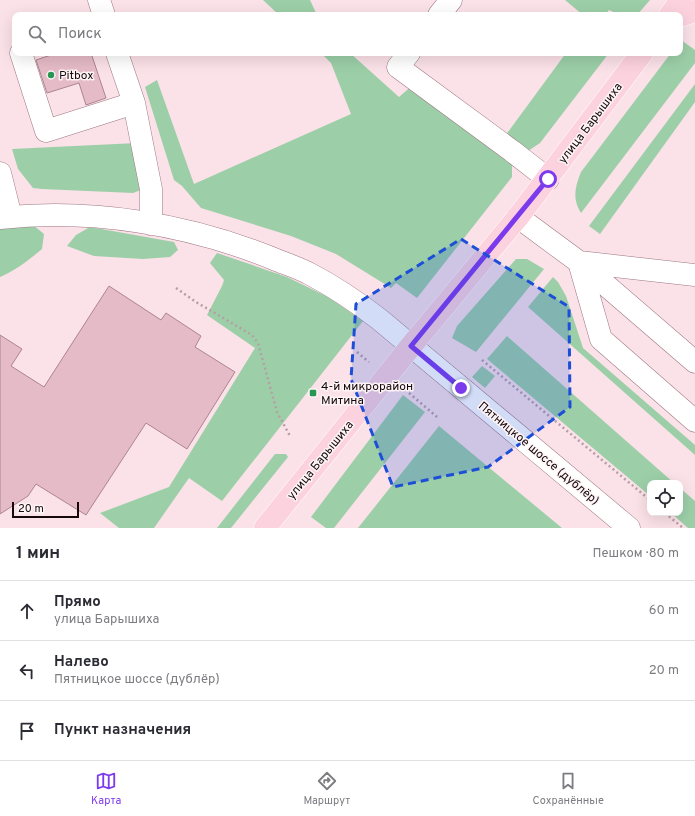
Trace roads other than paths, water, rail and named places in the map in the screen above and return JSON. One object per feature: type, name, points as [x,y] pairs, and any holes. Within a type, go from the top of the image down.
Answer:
[{"type":"main road","points":[[672,12],[681,0]]},
{"type":"main road","points":[[683,15],[695,11]]},
{"type":"main road","name":"улица Барышиха","points":[[265,528],[411,346],[518,217],[640,56]]},
{"type":"street","points":[[99,0],[103,12]]},
{"type":"street","points":[[441,12],[451,0]]},
{"type":"street","points":[[21,56],[46,131],[134,103]]},
{"type":"street","points":[[118,56],[134,103],[151,189],[151,224]]},
{"type":"street","points":[[407,56],[398,67],[548,179]]},
{"type":"street","points":[[0,174],[6,218]]},
{"type":"street","name":"Пятницкое шоссе (дублёр)","points":[[6,218],[33,215],[86,216],[151,224],[201,234],[255,251],[309,273],[352,298],[379,319],[629,528]]},
{"type":"street","points":[[518,217],[579,262],[695,362]]},
{"type":"street","points":[[579,262],[695,275]]},
{"type":"street","points":[[579,262],[601,339],[695,421]]},
{"type":"place","name":"Pitbox","points":[[51,75]]},
{"type":"place","name":"4-й микрорайон Митина","points":[[313,393]]}]
